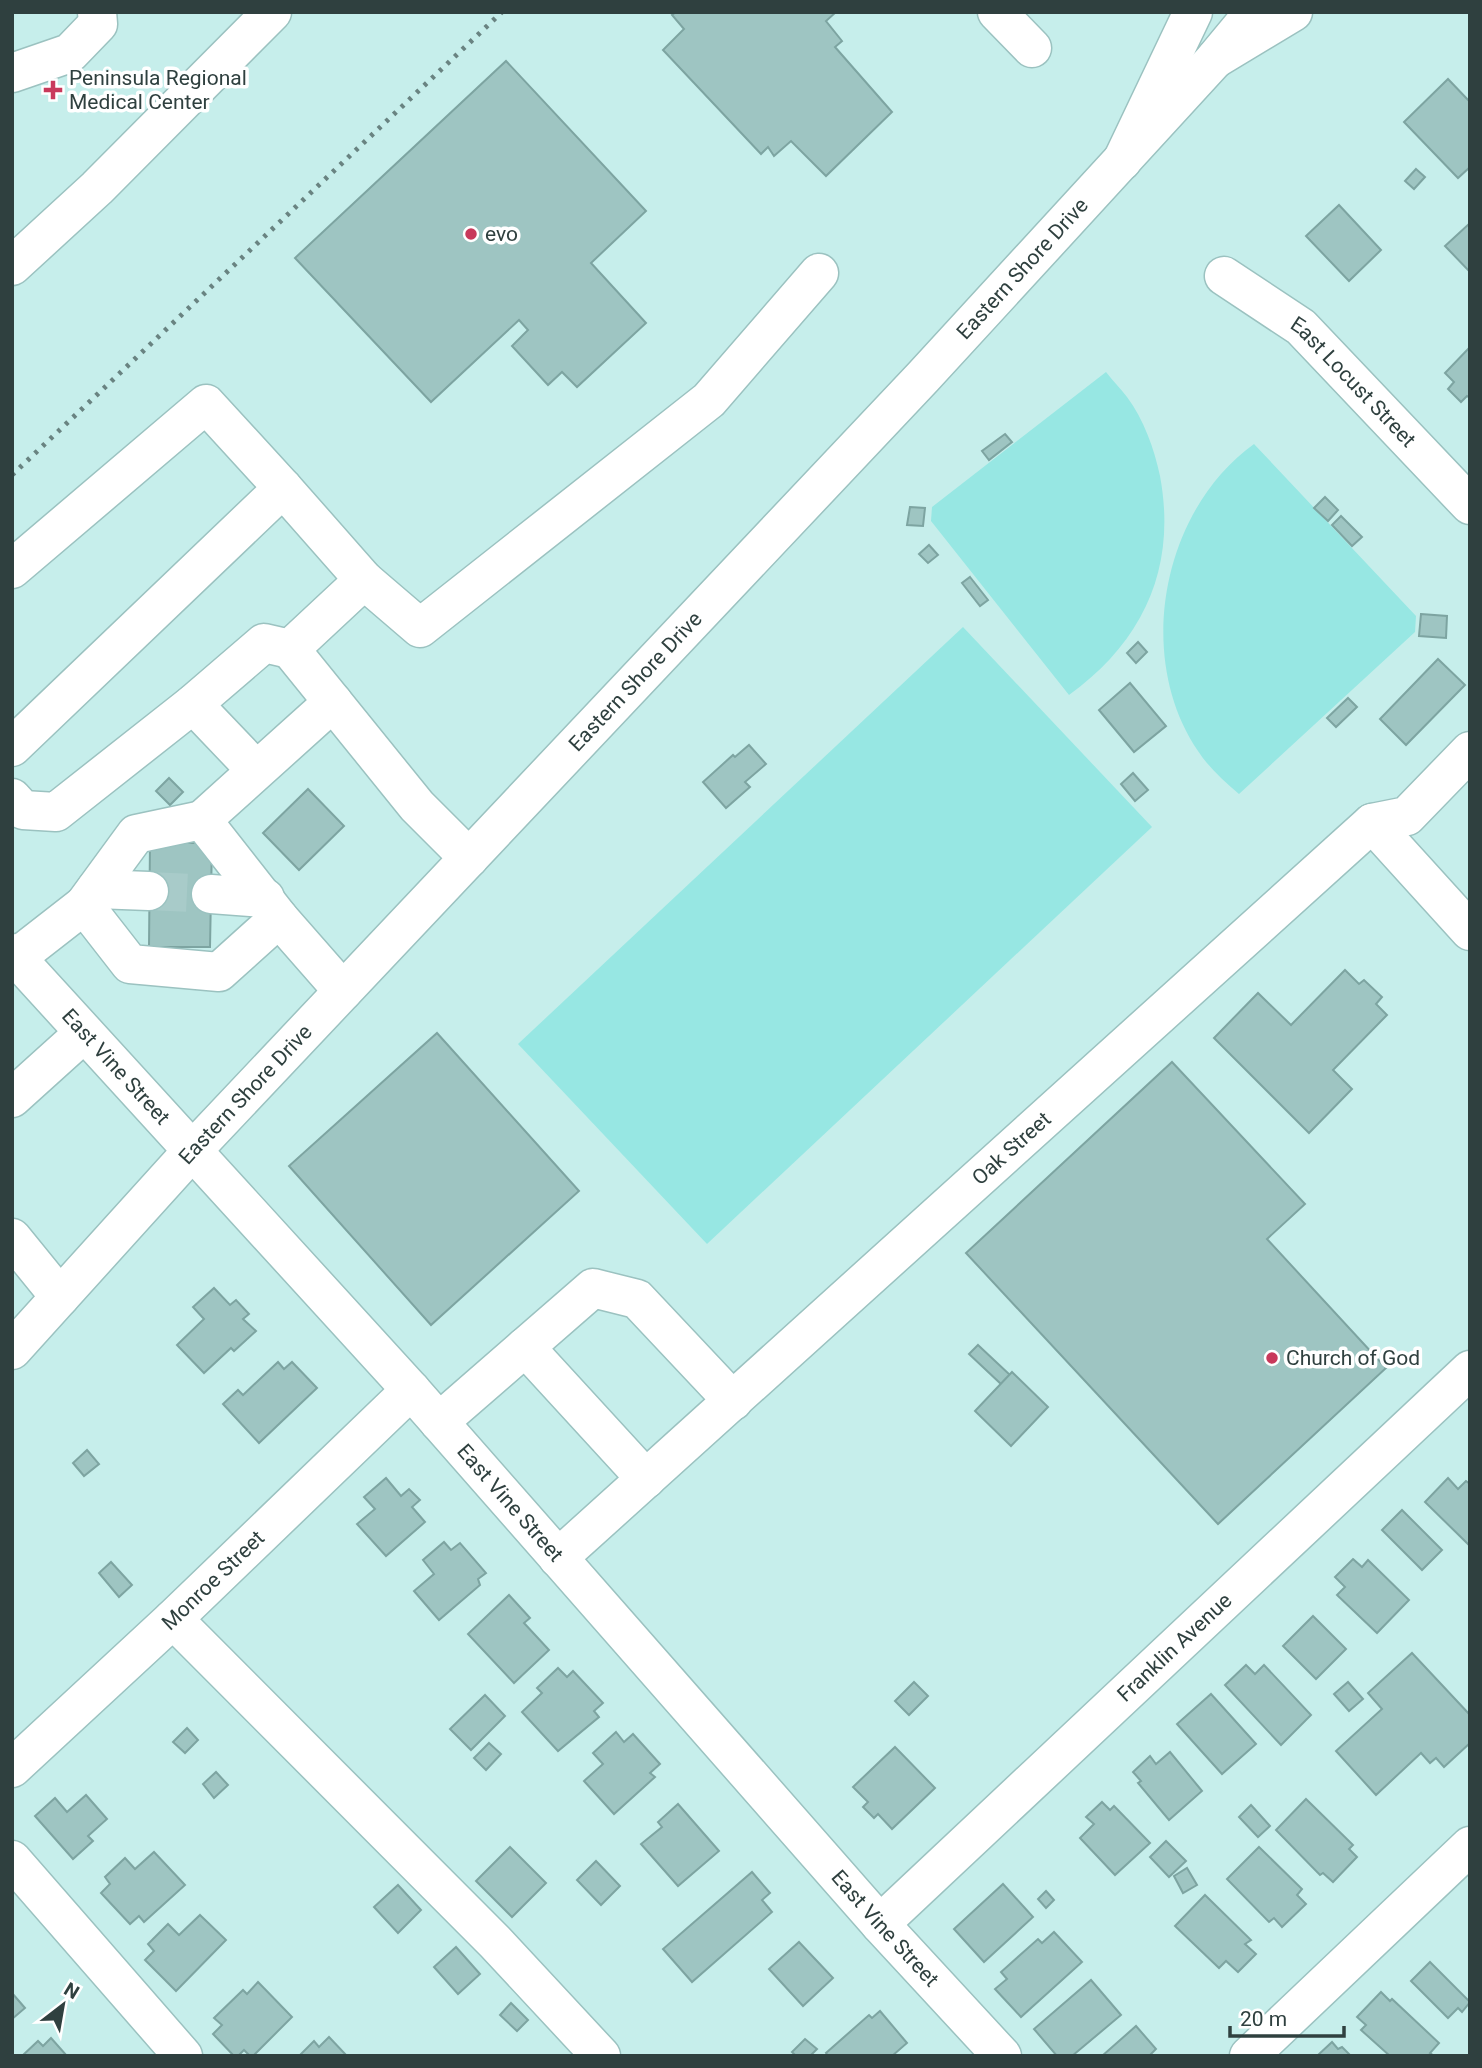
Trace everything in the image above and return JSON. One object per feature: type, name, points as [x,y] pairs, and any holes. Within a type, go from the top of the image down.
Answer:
[{"type":"street","points":[[12,73],[70,53],[97,24],[97,12]]},
{"type":"street","points":[[12,266],[97,188],[272,12]]},
{"type":"street","points":[[997,12],[1032,48]]},
{"type":"street","points":[[1122,161],[1193,12]]},
{"type":"street","name":"Eastern Shore Drive","points":[[12,1350],[192,1151],[923,377],[1215,59],[1254,12]]},
{"type":"street","points":[[1215,59],[1293,12]]},
{"type":"street","points":[[12,569],[206,404],[364,580],[420,628],[709,400],[819,273]]},
{"type":"street","name":"East Locust Street","points":[[1224,276],[1301,327],[1470,505]]},
{"type":"street","points":[[12,747],[284,488]]},
{"type":"street","points":[[290,649],[364,580]]},
{"type":"street","points":[[12,798],[23,810],[56,812],[193,704],[264,643],[290,649],[417,806],[469,858]]},
{"type":"street","points":[[14,956],[90,897],[136,834],[202,820],[333,702]]},
{"type":"street","points":[[193,704],[256,770]]},
{"type":"street","points":[[1373,823],[1407,816],[1470,751]]},
{"type":"street","points":[[202,820],[343,991]]},
{"type":"street","points":[[1373,823],[1470,931]]},
{"type":"street","name":"Oak Street","points":[[558,1558],[1373,823]]},
{"type":"street","points":[[90,897],[149,891]]},
{"type":"street","points":[[211,894],[272,908]]},
{"type":"street","points":[[90,897],[130,964],[219,972],[272,908]]},
{"type":"street","name":"East Vine Street","points":[[14,956],[411,1390],[880,1924],[984,2049]]},
{"type":"street","points":[[12,1098],[84,1033]]},
{"type":"street","points":[[12,1238],[60,1297]]},
{"type":"street","points":[[439,1422],[593,1288],[637,1299],[733,1401]]},
{"type":"street","points":[[525,1347],[646,1479]]},
{"type":"street","name":"Franklin Avenue","points":[[880,1924],[1470,1370]]},
{"type":"street","name":"Monroe Street","points":[[12,1768],[173,1619],[411,1390]]},
{"type":"street","points":[[173,1619],[495,1942],[601,2056]]},
{"type":"street","points":[[1249,2056],[1470,1846]]},
{"type":"street","points":[[12,1860],[183,2056]]},
{"type":"shaded area","points":[[1106,372],[1133,406],[1151,445],[1160,476],[1164,541],[1149,599],[1135,626],[1117,651],[1095,674],[1069,695],[931,521],[932,507]]},
{"type":"shaded area","points":[[1254,444],[1416,616],[1415,632],[1239,794],[1202,757],[1178,714],[1167,673],[1163,630],[1168,587],[1179,545],[1197,507],[1223,472]]},
{"type":"shaded area","points":[[963,627],[1152,827],[707,1244],[518,1044]]},
{"type":"building","points":[[676,12],[836,12],[826,21],[842,41],[835,47],[892,112],[826,176],[791,141],[774,156],[768,147],[761,154],[663,50],[684,29],[672,15]]},
{"type":"building","name":"evo","points":[[506,61],[646,211],[591,263],[646,323],[577,387],[562,372],[548,385],[512,346],[528,330],[519,320],[431,402],[295,258]]},
{"type":"building","points":[[1448,79],[1470,102],[1470,167],[1458,178],[1404,122]]},
{"type":"building","points":[[1416,169],[1425,177],[1414,189],[1405,181]]},
{"type":"building","points":[[1339,205],[1381,250],[1349,281],[1306,236]]},
{"type":"building","points":[[1470,223],[1470,272],[1445,246]]},
{"type":"building","points":[[1470,347],[1470,398],[1467,396],[1461,402],[1448,389],[1454,382],[1445,373]]},
{"type":"building","points":[[1005,434],[1012,442],[989,460],[982,451]]},
{"type":"building","points":[[1325,497],[1338,510],[1328,521],[1314,508]]},
{"type":"building","points":[[910,507],[925,508],[923,526],[907,525]]},
{"type":"building","points":[[1341,516],[1362,537],[1352,546],[1332,525]]},
{"type":"building","points":[[929,545],[938,555],[928,563],[919,554]]},
{"type":"building","points":[[970,577],[988,600],[980,606],[962,583]]},
{"type":"building","points":[[1421,614],[1447,616],[1446,638],[1419,636]]},
{"type":"building","points":[[1138,642],[1147,652],[1136,663],[1127,653]]},
{"type":"building","points":[[1438,659],[1465,685],[1406,745],[1380,719]]},
{"type":"building","points":[[1130,683],[1166,726],[1134,752],[1099,710]]},
{"type":"building","points":[[1348,698],[1357,707],[1336,727],[1327,718]]},
{"type":"building","points":[[749,745],[766,764],[745,782],[750,787],[726,808],[703,782],[733,755],[735,757]]},
{"type":"building","points":[[1133,773],[1148,790],[1135,801],[1121,784]]},
{"type":"building","points":[[169,778],[183,792],[170,805],[156,791]]},
{"type":"building","points":[[308,789],[344,826],[299,870],[263,833]]},
{"type":"building","points":[[150,843],[212,843],[210,947],[149,947]]},
{"type":"building","points":[[1345,970],[1359,984],[1364,980],[1382,997],[1376,1004],[1387,1015],[1333,1070],[1352,1089],[1309,1133],[1214,1038],[1258,993],[1291,1025]]},
{"type":"building","points":[[437,1033],[579,1191],[431,1325],[289,1166]]},
{"type":"building","points":[[1172,1062],[1305,1204],[1267,1239],[1386,1368],[1218,1524],[966,1253]]},
{"type":"building","points":[[214,1288],[230,1305],[236,1300],[249,1314],[243,1319],[256,1331],[234,1351],[231,1348],[204,1373],[177,1345],[204,1319],[193,1307]]},
{"type":"building","points":[[978,1345],[1010,1375],[1001,1384],[969,1354]]},
{"type":"building","points":[[278,1362],[284,1369],[292,1362],[317,1388],[259,1443],[223,1404],[238,1390],[243,1395]]},
{"type":"building","points":[[1012,1372],[1048,1407],[1011,1446],[975,1411]]},
{"type":"building","points":[[87,1450],[99,1464],[84,1476],[73,1463]]},
{"type":"building","points":[[386,1478],[401,1496],[409,1489],[420,1500],[412,1507],[425,1522],[386,1556],[357,1524],[375,1509],[364,1497]]},
{"type":"building","points":[[1448,1478],[1458,1489],[1466,1481],[1470,1484],[1470,1546],[1425,1502]]},
{"type":"building","points":[[1402,1510],[1442,1550],[1422,1570],[1382,1530]]},
{"type":"building","points":[[444,1542],[451,1550],[460,1543],[486,1573],[478,1579],[480,1585],[439,1620],[414,1591],[434,1574],[423,1560]]},
{"type":"building","points":[[1353,1559],[1362,1567],[1368,1560],[1409,1600],[1377,1633],[1337,1595],[1345,1587],[1335,1577]]},
{"type":"building","points":[[111,1562],[132,1585],[119,1597],[99,1573]]},
{"type":"building","points":[[509,1595],[530,1618],[524,1623],[549,1650],[514,1683],[468,1634]]},
{"type":"building","points":[[1313,1616],[1346,1649],[1316,1679],[1283,1646]]},
{"type":"building","points":[[1412,1653],[1470,1715],[1470,1743],[1444,1767],[1436,1758],[1430,1763],[1421,1753],[1376,1795],[1336,1751],[1382,1709],[1368,1693]]},
{"type":"building","points":[[1246,1665],[1255,1674],[1264,1665],[1311,1715],[1281,1745],[1225,1685]]},
{"type":"building","points":[[558,1668],[567,1677],[573,1671],[603,1703],[594,1711],[599,1717],[558,1751],[522,1712],[542,1693],[537,1688]]},
{"type":"building","points":[[914,1682],[928,1696],[909,1715],[895,1701]]},
{"type":"building","points":[[1348,1682],[1363,1699],[1349,1711],[1334,1694]]},
{"type":"building","points":[[1211,1694],[1256,1744],[1222,1774],[1177,1724]]},
{"type":"building","points":[[485,1695],[505,1716],[471,1750],[450,1729]]},
{"type":"building","points":[[187,1728],[198,1740],[185,1753],[173,1742]]},
{"type":"building","points":[[616,1732],[624,1742],[633,1734],[660,1764],[650,1773],[655,1777],[614,1814],[584,1781],[603,1764],[593,1753]]},
{"type":"building","points":[[489,1743],[501,1754],[486,1770],[474,1758]]},
{"type":"building","points":[[895,1747],[935,1788],[892,1829],[878,1814],[874,1818],[863,1807],[868,1802],[853,1787]]},
{"type":"building","points":[[1170,1752],[1202,1791],[1169,1820],[1138,1783],[1141,1781],[1133,1772],[1150,1756],[1156,1764]]},
{"type":"building","points":[[216,1772],[228,1785],[214,1798],[203,1784]]},
{"type":"building","points":[[86,1795],[107,1819],[88,1836],[93,1841],[73,1859],[35,1816],[55,1798],[67,1812]]},
{"type":"building","points":[[1306,1799],[1353,1845],[1349,1849],[1357,1857],[1333,1882],[1323,1873],[1320,1875],[1276,1830]]},
{"type":"building","points":[[1102,1802],[1110,1810],[1114,1806],[1150,1843],[1115,1875],[1080,1838],[1094,1824],[1086,1817]]},
{"type":"building","points":[[678,1804],[719,1851],[678,1886],[641,1844],[662,1827],[658,1822]]},
{"type":"building","points":[[1251,1805],[1270,1826],[1258,1837],[1239,1817]]},
{"type":"building","points":[[1166,1841],[1186,1861],[1169,1877],[1150,1857]]},
{"type":"building","points":[[510,1847],[546,1883],[512,1917],[476,1881]]},
{"type":"building","points":[[1259,1847],[1302,1889],[1297,1895],[1306,1904],[1282,1927],[1274,1918],[1269,1922],[1227,1879]]},
{"type":"building","points":[[154,1852],[185,1885],[144,1922],[139,1916],[130,1924],[101,1893],[110,1884],[105,1877],[125,1858],[135,1869]]},
{"type":"building","points":[[596,1861],[620,1886],[601,1905],[577,1880]]},
{"type":"building","points":[[1187,1868],[1197,1885],[1183,1893],[1174,1876]]},
{"type":"building","points":[[752,1872],[770,1893],[762,1900],[772,1912],[692,1982],[663,1949]]},
{"type":"building","points":[[1003,1884],[1033,1917],[984,1962],[954,1929]]},
{"type":"building","points":[[398,1885],[421,1910],[398,1933],[374,1907]]},
{"type":"building","points":[[1046,1891],[1054,1900],[1046,1908],[1038,1899]]},
{"type":"building","points":[[1205,1895],[1251,1940],[1245,1944],[1256,1954],[1238,1972],[1226,1961],[1219,1968],[1175,1926]]},
{"type":"building","points":[[200,1915],[226,1940],[176,1991],[145,1960],[154,1951],[148,1944],[168,1924],[179,1935]]},
{"type":"building","points":[[1054,1932],[1082,1962],[1021,2017],[995,1989],[1007,1979],[1001,1972],[1038,1939],[1042,1943]]},
{"type":"building","points":[[799,1942],[833,1978],[803,2006],[769,1969]]},
{"type":"building","points":[[456,1947],[480,1974],[458,1994],[434,1967]]},
{"type":"building","points":[[1430,1962],[1470,2002],[1462,2012],[1458,2008],[1448,2018],[1411,1981]]},
{"type":"building","points":[[1091,1980],[1121,2015],[1072,2056],[1057,2056],[1034,2029]]},
{"type":"building","points":[[258,1982],[292,2017],[253,2056],[244,2050],[234,2056],[213,2034],[222,2025],[214,2018],[243,1990],[247,1994]]},
{"type":"building","points":[[1381,1992],[1439,2043],[1430,2053],[1434,2056],[1390,2056],[1361,2030],[1366,2025],[1357,2017]]},
{"type":"building","points":[[12,1993],[25,2008],[12,2019]]},
{"type":"building","points":[[511,2003],[528,2020],[517,2031],[500,2015]]},
{"type":"building","points":[[880,2011],[907,2043],[892,2056],[828,2056],[826,2053],[869,2015],[872,2018]]},
{"type":"building","points":[[1136,2026],[1156,2049],[1149,2056],[1102,2056]]},
{"type":"building","points":[[329,2037],[347,2056],[299,2056],[314,2041],[319,2047]]},
{"type":"building","points":[[51,2038],[67,2056],[22,2056],[38,2041],[43,2046]]},
{"type":"building","points":[[805,2039],[817,2049],[810,2056],[796,2056],[792,2052]]},
{"type":"building","points":[[1332,2042],[1338,2049],[1342,2047],[1351,2056],[1317,2056]]},
{"type":"tunnel","points":[[149,891],[211,894]]},
{"type":"railway","points":[[12,475],[502,12]]},
{"type":"place","name":"Peninsula Regional Medical Center","points":[[53,90]]},
{"type":"place","name":"evo","points":[[471,234]]},
{"type":"place","name":"Church of God","points":[[1272,1358]]}]
